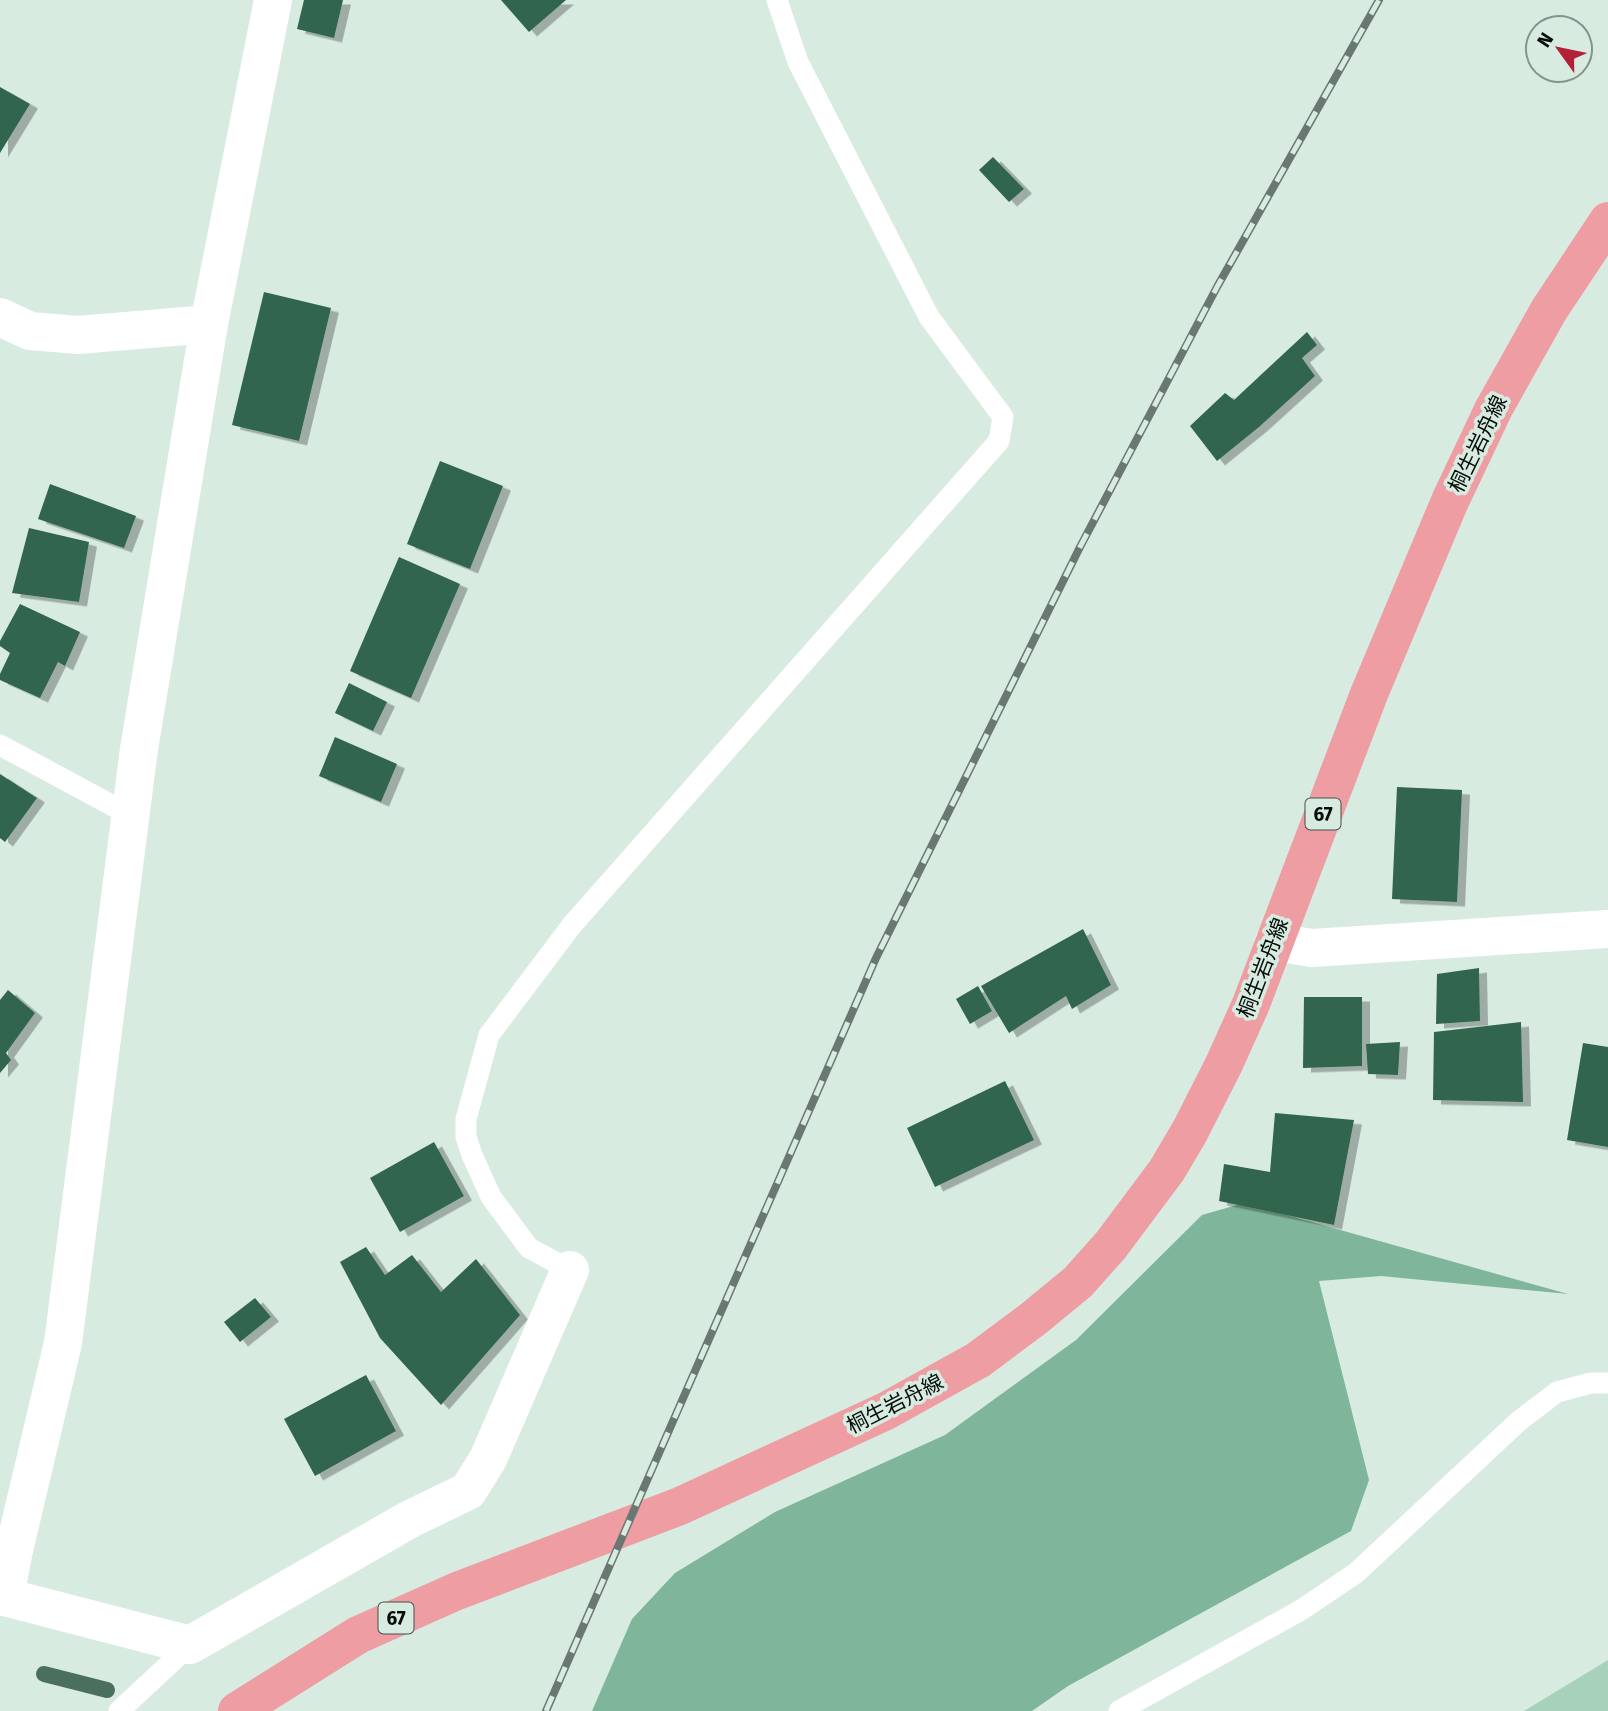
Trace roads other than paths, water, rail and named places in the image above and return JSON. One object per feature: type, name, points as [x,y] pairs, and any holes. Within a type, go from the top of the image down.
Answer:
[{"type":"main road","name":"桐生岩舟線","points":[[237,1711],[358,1635],[457,1591],[680,1506],[887,1411],[978,1360],[1078,1282],[1143,1204],[1190,1131],[1251,1004],[1369,694],[1461,478],[1494,408],[1549,310],[1608,221]]},
{"type":"street","points":[[273,0],[209,324],[130,815],[63,1343],[2,1602],[190,1645],[410,1519],[468,1491],[488,1459],[570,1270]]},
{"type":"street","points":[[0,317],[30,331],[78,335],[209,324]]},
{"type":"street","points":[[1274,942],[1312,948],[1608,929]]},
{"type":"lane","points":[[570,1270],[529,1248],[491,1197],[472,1155],[466,1137],[466,1119],[489,1035],[572,925],[999,441],[1003,417],[929,317],[798,62],[777,0]]},
{"type":"lane","points":[[0,745],[130,815]]},
{"type":"lane","points":[[1119,1711],[1301,1610],[1356,1573],[1520,1421],[1558,1392],[1591,1383],[1608,1383]]},
{"type":"lane","points":[[119,1711],[190,1645]]},
{"type":"waterway","points":[[44,1674],[107,1690]]},
{"type":"railway","points":[[546,1711],[876,958],[1080,547],[1217,287],[1379,0]]}]
